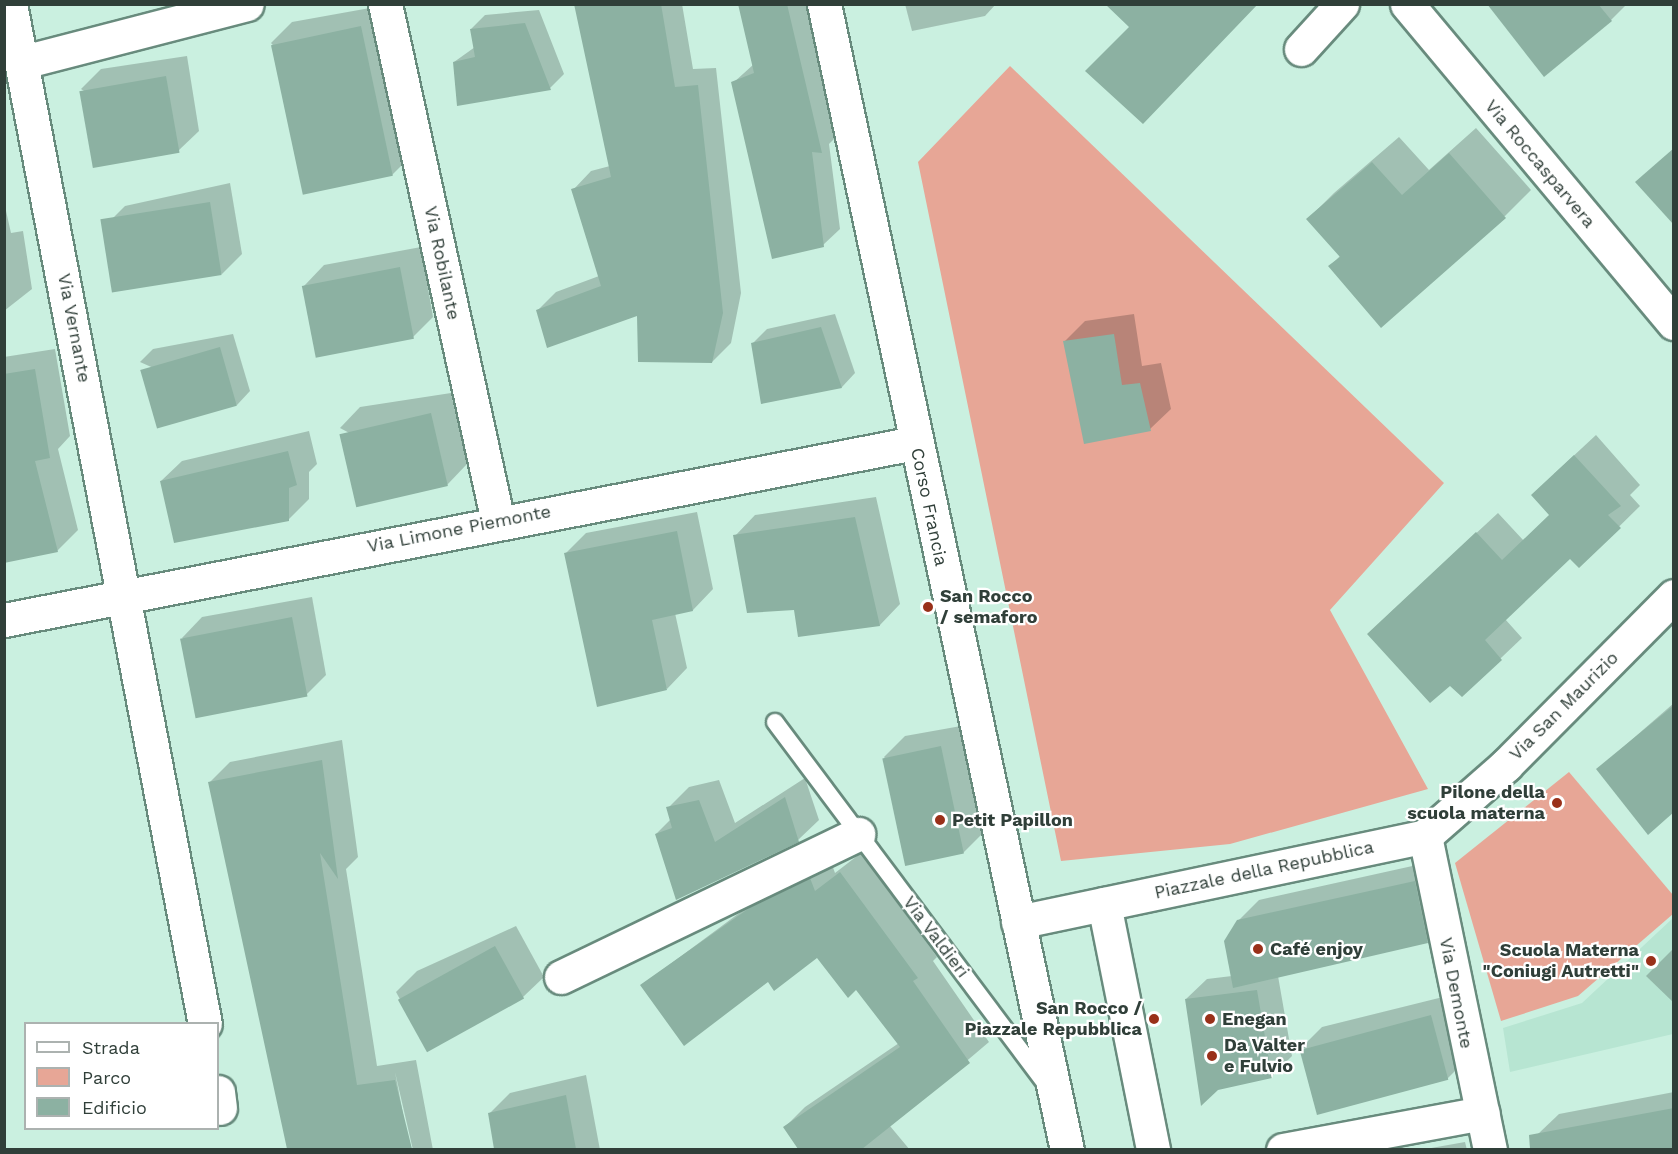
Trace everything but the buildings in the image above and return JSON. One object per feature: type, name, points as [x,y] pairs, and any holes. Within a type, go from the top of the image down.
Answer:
[{"type":"street","name":"Via Vernante","points":[[10,4],[125,593],[205,1022]]},
{"type":"street","points":[[23,62],[247,4]]},
{"type":"street","name":"Via Robilante","points":[[385,4],[498,522]]},
{"type":"street","name":"Corso Francia","points":[[824,4],[915,443],[1067,1149]]},
{"type":"street","points":[[1301,49],[1342,4]]},
{"type":"street","name":"Via Roccasparvera","points":[[1407,4],[1674,323]]},
{"type":"street","name":"Via Limone Piemonte","points":[[4,620],[125,593],[915,443]]},
{"type":"street","name":"Via San Maurizio","points":[[1425,836],[1506,765],[1673,598]]},
{"type":"street","points":[[561,977],[858,834]]},
{"type":"street","name":"Piazzale della Repubblica","points":[[1018,922],[1425,836]]},
{"type":"street","name":"Via Demonte","points":[[1425,836],[1490,1149]]},
{"type":"street","points":[[1104,904],[1153,1149]]},
{"type":"street","points":[[1283,1149],[1483,1113]]},
{"type":"lane","name":"Via Valdieri","points":[[775,722],[1056,1098]]},
{"type":"shaded area","name":"Scuola Materna \"Coniugi Autretti\"","points":[[1673,918],[1673,1034],[1510,1072],[1503,1028],[1582,1003]]},
{"type":"green space","points":[[1010,66],[1444,483],[1330,610],[1428,789],[1230,844],[1061,861],[918,162]]},
{"type":"green space","points":[[1569,772],[1673,895],[1673,914],[1578,996],[1501,1021],[1455,863]]},
{"type":"place","name":"San Rocco / semaforo","points":[[928,607]]},
{"type":"place","name":"Pilone della scuola materna","points":[[1557,803]]},
{"type":"place","name":"Petit Papillon","points":[[940,820]]},
{"type":"place","name":"Café enjoy","points":[[1258,949]]},
{"type":"place","name":"Scuola Materna \"Coniugi Autretti\"","points":[[1651,961]]},
{"type":"place","name":"San Rocco / Piazzale Repubblica","points":[[1154,1019]]},
{"type":"place","name":"Enegan","points":[[1210,1019]]},
{"type":"place","name":"Da Valter e Fulvio","points":[[1212,1056]]}]
